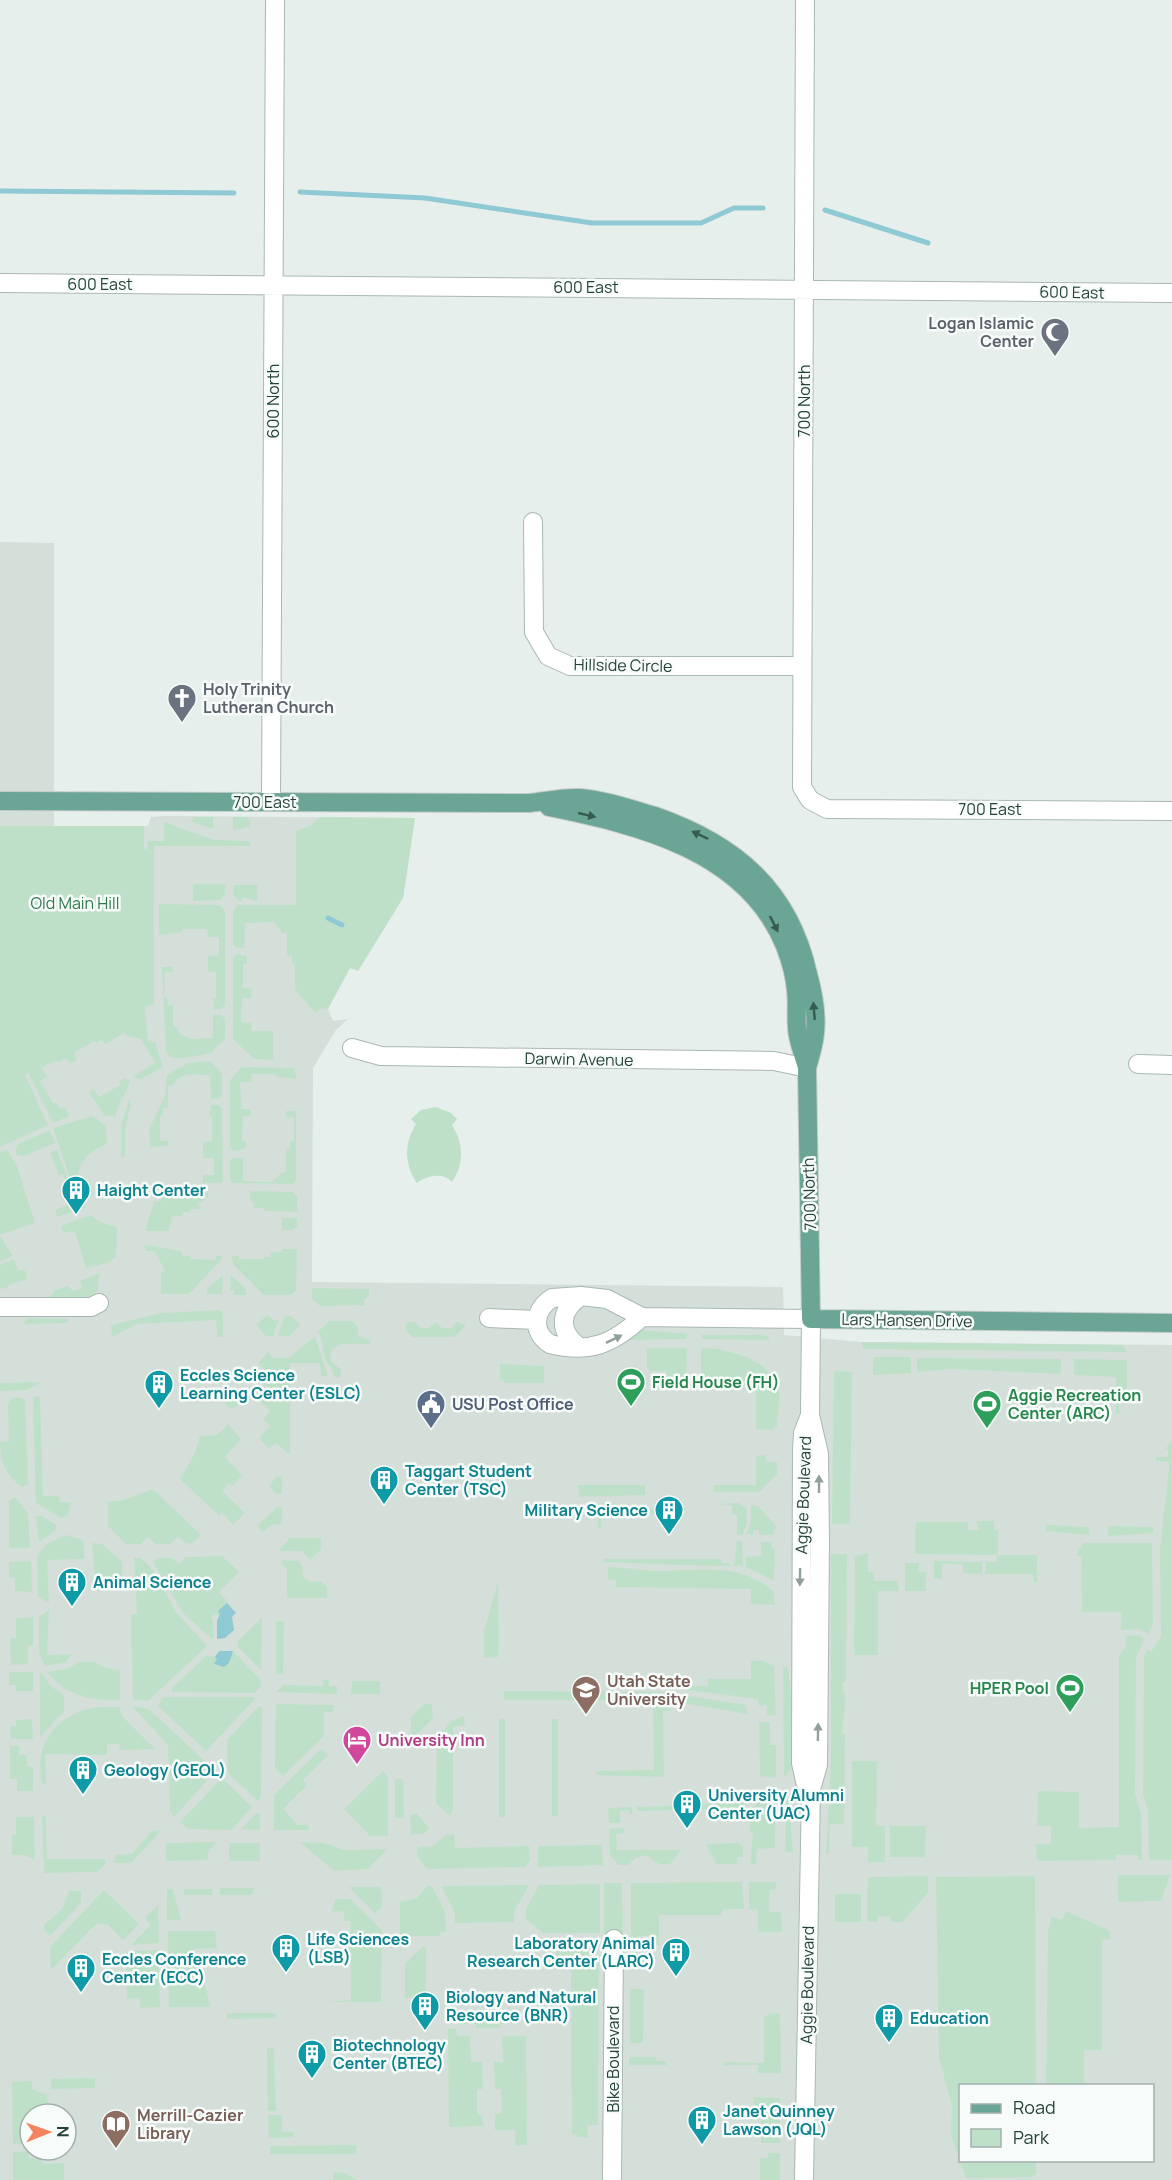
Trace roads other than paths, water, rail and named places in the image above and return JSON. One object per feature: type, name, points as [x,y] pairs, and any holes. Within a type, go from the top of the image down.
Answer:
[{"type":"main road","name":"700 East","points":[[0,801],[530,803],[626,824],[666,838],[743,873]]},
{"type":"main road","name":"700 North","points":[[743,873],[786,947],[796,989],[797,1035],[807,1068],[811,1319]]},
{"type":"main road","name":"Lars Hansen Drive","points":[[811,1319],[1172,1323]]},
{"type":"street","name":"600 North","points":[[271,801],[275,0]]},
{"type":"street","name":"700 North","points":[[805,0],[802,787],[810,800]]},
{"type":"street","name":"600 East","points":[[0,283],[804,288],[1172,293]]},
{"type":"street","name":"Hillside Circle","points":[[533,522],[534,632],[548,656],[570,666],[802,666]]},
{"type":"street","name":"700 East","points":[[810,800],[826,808],[1172,811]]},
{"type":"street","name":"Darwin Avenue","points":[[352,1048],[381,1056],[774,1061],[807,1068]]},
{"type":"street","points":[[1138,1064],[1172,1065]]},
{"type":"street","points":[[579,1347],[568,1336],[563,1322],[568,1306],[581,1296]]},
{"type":"street","name":"Lars Hansen Drive","points":[[536,1320],[539,1311],[552,1298],[581,1296],[607,1299],[642,1317],[811,1319]]},
{"type":"street","points":[[0,1306],[91,1307],[99,1303]]},
{"type":"street","points":[[489,1318],[536,1320],[538,1333],[550,1344],[597,1347],[622,1336],[642,1317]]},
{"type":"street","name":"Aggie Boulevard","points":[[804,2180],[811,1790],[818,1765],[820,1531],[819,1454],[810,1415],[811,1319]]},
{"type":"street","name":"Bike Boulevard","points":[[612,2180],[614,1939]]},
{"type":"water","points":[[227,1603],[236,1613],[232,1617],[234,1630],[225,1638],[217,1639],[217,1621],[220,1614],[218,1611]]},
{"type":"water","points":[[219,1651],[233,1651],[229,1663],[224,1667],[214,1664]]},
{"type":"waterway","points":[[0,191],[234,193]]},
{"type":"waterway","points":[[300,192],[425,198],[592,223],[701,223],[734,208],[763,208]]},
{"type":"waterway","points":[[825,210],[928,243]]},
{"type":"waterway","points":[[328,918],[342,925]]},
{"type":"place","name":"Logan Islamic Center","points":[[1055,358]]},
{"type":"place","name":"Holy Trinity Lutheran Church","points":[[182,724]]},
{"type":"place","name":"Haight Center","points":[[76,1216]]},
{"type":"place","name":"Field House (FH)","points":[[631,1408]]},
{"type":"place","name":"Eccles Science Learning Center (ESLC)","points":[[159,1410]]},
{"type":"place","name":"USU Post Office","points":[[431,1430]]},
{"type":"place","name":"Aggie Recreation Center (ARC)","points":[[987,1430]]},
{"type":"place","name":"Taggart Student Center (TSC)","points":[[384,1506]]},
{"type":"place","name":"Military Science","points":[[669,1536]]},
{"type":"place","name":"Animal Science","points":[[72,1608]]},
{"type":"place","name":"HPER Pool","points":[[1070,1714]]},
{"type":"place","name":"Utah State University","points":[[586,1716]]},
{"type":"place","name":"University Inn","points":[[357,1766]]},
{"type":"place","name":"Geology (GEOL)","points":[[83,1796]]},
{"type":"place","name":"University Alumni Center (UAC)","points":[[687,1830]]},
{"type":"place","name":"Life Sciences (LSB)","points":[[286,1974]]},
{"type":"place","name":"Laboratory Animal Research Center (LARC)","points":[[676,1978]]},
{"type":"place","name":"Eccles Conference Center (ECC)","points":[[81,1994]]},
{"type":"place","name":"Biology and Natural Resource (BNR)","points":[[425,2032]]},
{"type":"place","name":"Education","points":[[889,2044]]},
{"type":"place","name":"Biotechnology Center (BTEC)","points":[[312,2080]]},
{"type":"place","name":"Janet Quinney Lawson (JQL)","points":[[702,2146]]},
{"type":"place","name":"Merrill-Cazier Library","points":[[116,2150]]},
{"type":"park label","name":"Old Main Hill","points":[[75,903]]}]
